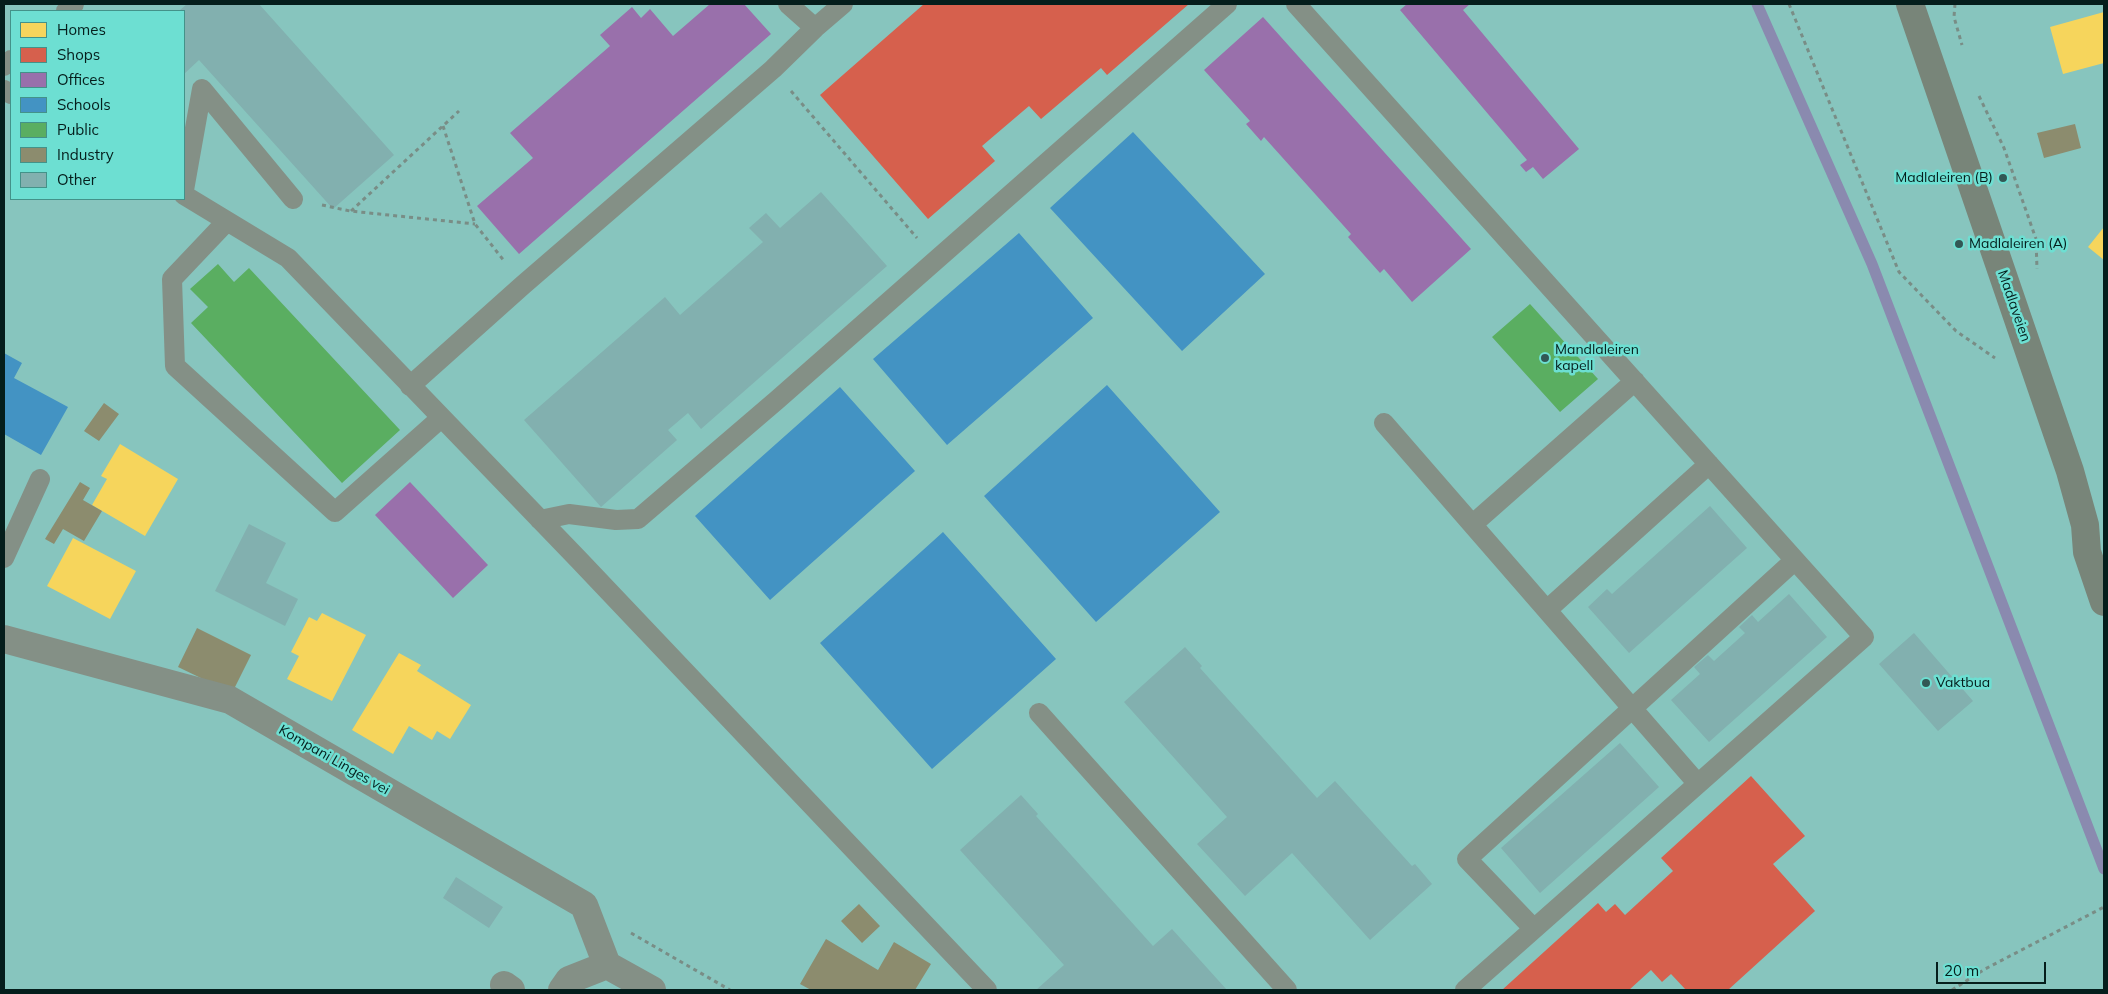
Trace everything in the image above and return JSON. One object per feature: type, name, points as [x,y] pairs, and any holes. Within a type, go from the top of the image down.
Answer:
[{"type":"main road","name":"Madlaveien","points":[[1910,4],[2070,470],[2085,525],[2087,552],[2104,602]]},
{"type":"main road","name":"Madlaveien","points":[[2085,525],[2100,546],[2104,557]]},
{"type":"street","name":"Kompani Linges vei","points":[[4,639],[230,700],[584,905],[607,965]]},
{"type":"street","points":[[562,990],[569,980],[607,965],[652,990]]},
{"type":"lane","points":[[788,4],[814,28]]},
{"type":"lane","points":[[410,386],[523,285],[773,70],[814,28],[843,4]]},
{"type":"lane","points":[[540,520],[570,514],[616,520],[638,519],[777,400],[1227,4]]},
{"type":"lane","points":[[1296,4],[1864,637],[1465,990]]},
{"type":"lane","points":[[185,184],[202,89],[293,199]]},
{"type":"lane","points":[[185,196],[288,258],[987,990]]},
{"type":"lane","points":[[227,221],[172,279],[175,366],[335,512],[441,418]]},
{"type":"lane","points":[[1473,524],[1634,381]]},
{"type":"lane","points":[[1384,423],[1698,784]]},
{"type":"lane","points":[[1547,610],[1709,464]]},
{"type":"lane","points":[[4,558],[40,479]]},
{"type":"lane","points":[[1534,929],[1467,859],[1795,560]]},
{"type":"lane","points":[[1039,713],[1288,990]]},
{"type":"path","points":[[1790,4],[1899,272],[1956,331],[1999,361]]},
{"type":"path","points":[[773,70],[936,259]]},
{"type":"path","points":[[350,211],[459,111]]},
{"type":"path","points":[[443,126],[475,224],[523,285]]},
{"type":"path","points":[[293,199],[350,211],[475,224]]},
{"type":"path","points":[[1952,990],[1985,969],[2104,907]]},
{"type":"path","points":[[627,930],[730,990]]},
{"type":"building: Homes","points":[[2104,12],[2104,63],[2063,74],[2050,27]]},
{"type":"building: Homes","points":[[2104,227],[2104,260],[2088,247]]},
{"type":"building: Homes","points":[[120,444],[178,479],[145,536],[92,505],[107,479],[101,476]]},
{"type":"building: Homes","points":[[73,538],[136,571],[110,619],[47,586]]},
{"type":"building: Homes","points":[[322,613],[366,635],[332,701],[287,679],[299,656],[291,652],[309,617],[317,621]]},
{"type":"building: Homes","points":[[399,653],[421,665],[417,671],[471,705],[450,739],[437,731],[432,740],[409,726],[393,754],[352,730]]},
{"type":"building: Shops","points":[[924,4],[1189,4],[1107,75],[1101,68],[1041,119],[1029,106],[982,146],[995,161],[928,219],[820,95]]},
{"type":"building: Shops","points":[[1751,776],[1805,836],[1773,864],[1815,911],[1728,990],[1686,990],[1671,974],[1662,982],[1651,970],[1629,990],[1502,990],[1598,903],[1606,912],[1615,904],[1625,915],[1673,871],[1661,858]]},
{"type":"building: Offices","points":[[710,4],[744,4],[771,34],[519,254],[477,206],[533,158],[510,133],[610,46],[600,35],[632,7],[641,18],[650,9],[673,36]]},
{"type":"building: Offices","points":[[1407,4],[1470,4],[1463,10],[1579,149],[1543,179],[1533,167],[1526,172],[1520,165],[1527,160],[1400,10]]},
{"type":"building: Offices","points":[[1263,17],[1471,249],[1412,302],[1384,269],[1380,273],[1348,237],[1351,234],[1264,137],[1261,141],[1246,124],[1250,121],[1204,70]]},
{"type":"building: Offices","points":[[410,482],[488,565],[453,598],[375,515]]},
{"type":"building: Schools","points":[[1133,132],[1265,274],[1182,351],[1050,208]]},
{"type":"building: Schools","points":[[1019,233],[1093,318],[947,445],[873,359]]},
{"type":"building: Schools","points":[[4,353],[22,363],[14,378],[68,407],[41,455],[4,434]]},
{"type":"building: Schools","points":[[1107,385],[1220,512],[1096,622],[984,496]]},
{"type":"building: Schools","points":[[840,387],[915,471],[770,600],[695,516]]},
{"type":"building: Schools","points":[[943,532],[1056,659],[932,769],[820,643]]},
{"type":"building: Public","points":[[218,264],[234,282],[249,268],[400,430],[342,483],[191,323],[208,307],[190,289]]},
{"type":"building: Public","name":"Mandlaleiren kapell","points":[[1530,304],[1598,379],[1560,412],[1492,337]]},
{"type":"building: Industry","points":[[2075,124],[2081,148],[2044,158],[2037,133]]},
{"type":"building: Industry","points":[[104,403],[119,414],[99,441],[84,431]]},
{"type":"building: Industry","points":[[80,482],[90,488],[83,500],[102,511],[84,541],[63,529],[54,544],[45,539]]},
{"type":"building: Industry","points":[[197,628],[251,655],[232,693],[178,667]]},
{"type":"building: Industry","points":[[859,904],[880,926],[862,943],[841,921]]},
{"type":"building: Industry","points":[[826,939],[878,970],[894,942],[931,964],[915,990],[811,990],[800,984]]},
{"type":"building: Other","points":[[187,4],[259,4],[394,155],[333,209],[199,60],[185,73],[185,10],[180,10]]},
{"type":"building: Other","points":[[821,192],[887,266],[701,429],[688,413],[668,430],[677,440],[601,507],[524,420],[665,297],[680,315],[763,242],[749,228],[766,213],[780,228]]},
{"type":"building: Other","points":[[1710,506],[1747,548],[1629,653],[1588,607],[1607,589],[1612,594]]},
{"type":"building: Other","points":[[249,524],[286,543],[266,583],[298,599],[285,626],[215,591]]},
{"type":"building: Other","points":[[1789,594],[1827,637],[1709,742],[1671,700],[1700,674],[1694,667],[1708,655],[1714,661],[1745,633],[1739,627],[1752,615],[1758,622]]},
{"type":"building: Other","name":"Vaktbua","points":[[1914,633],[1973,701],[1938,731],[1879,664]]},
{"type":"building: Other","points":[[1185,647],[1202,666],[1200,668],[1317,798],[1335,781],[1412,866],[1415,864],[1432,884],[1370,940],[1292,853],[1245,896],[1197,844],[1227,817],[1124,702]]},
{"type":"building: Other","points":[[1620,743],[1659,787],[1540,893],[1501,848]]},
{"type":"building: Other","points":[[1021,795],[1038,814],[1036,816],[1153,946],[1172,929],[1227,990],[1036,990],[1064,965],[960,850]]},
{"type":"building: Other","points":[[456,877],[503,907],[489,928],[443,898]]},
{"type":"waterway","points":[[1757,4],[1872,264],[2104,869]]},
{"type":"place","name":"Madlaleiren (B)","points":[[2003,178]]},
{"type":"place","name":"Madlaleiren (A)","points":[[1959,244]]},
{"type":"place","name":"Mandlaleiren kapell","points":[[1545,358]]},
{"type":"place","name":"Vaktbua","points":[[1926,683]]}]
